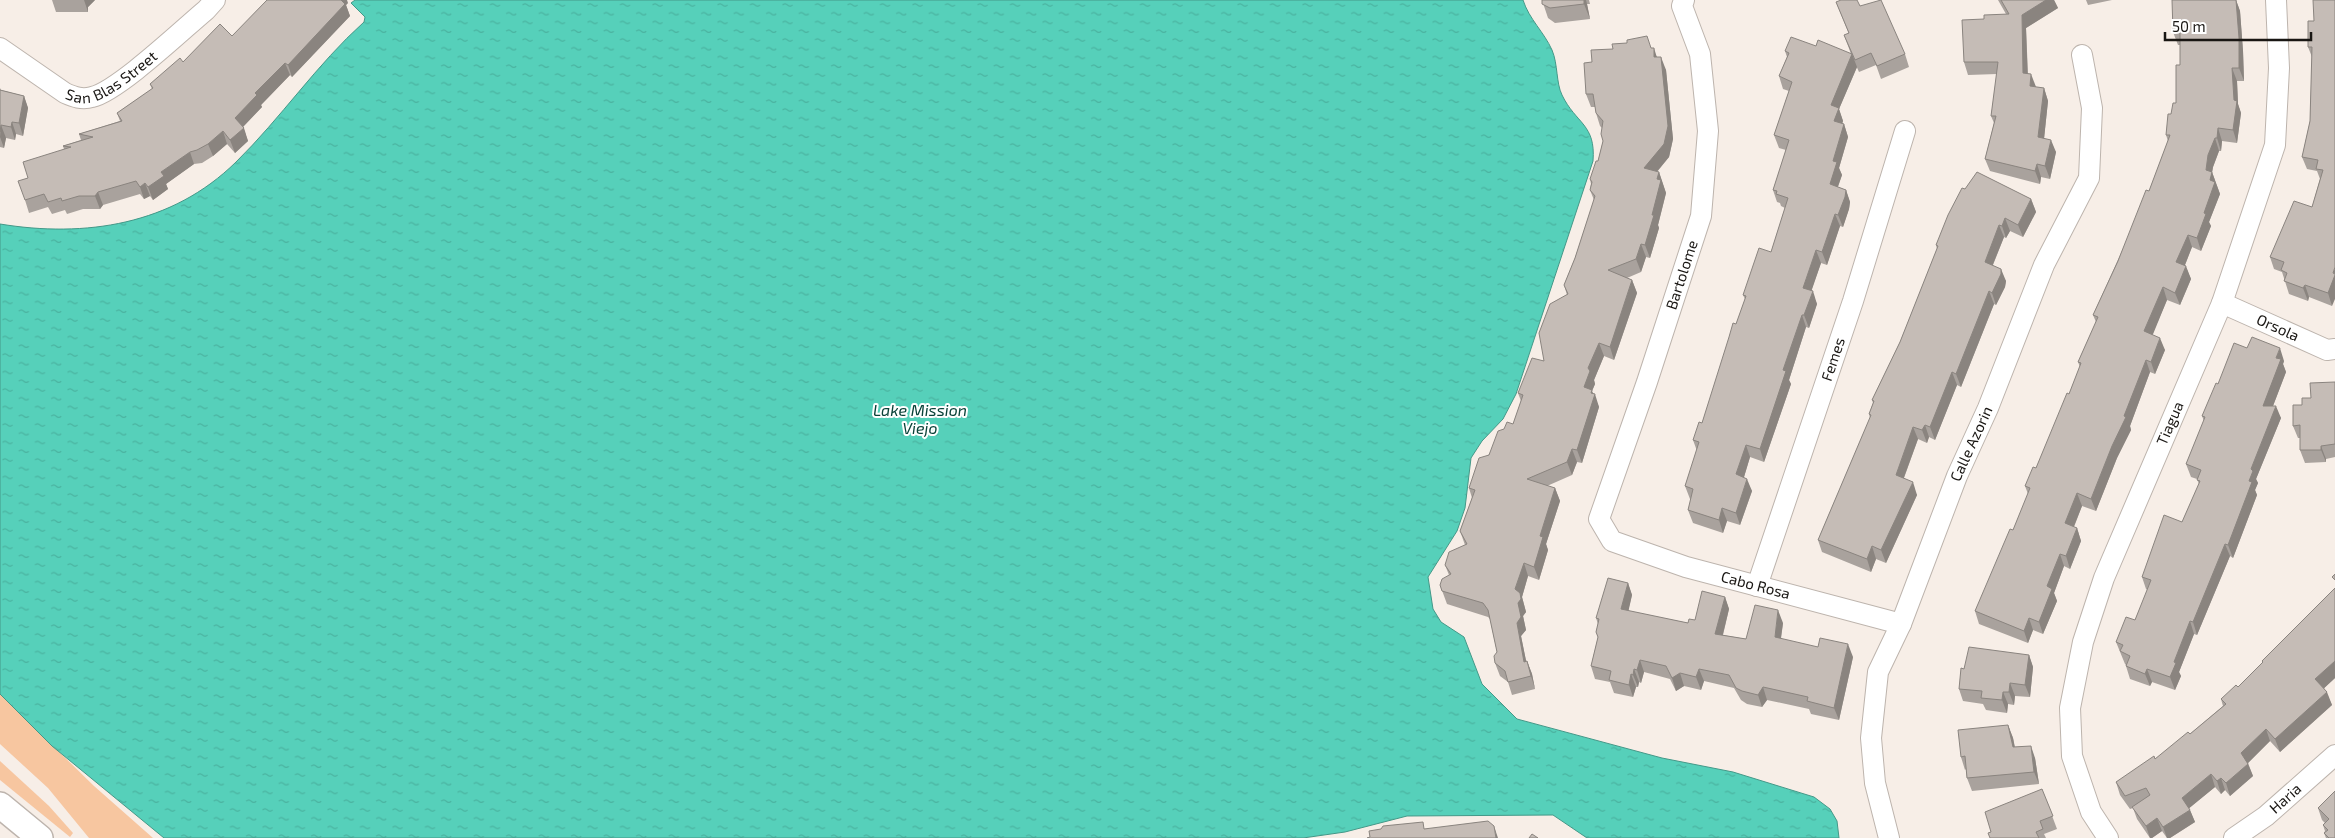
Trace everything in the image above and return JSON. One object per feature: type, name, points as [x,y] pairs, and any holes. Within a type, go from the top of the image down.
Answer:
[{"type":"main road","points":[[0,805],[40,838]]},
{"type":"street","name":"San Blas Street","points":[[0,48],[65,93],[77,98],[94,97],[117,84],[206,10],[215,0]]},
{"type":"street","name":"Bartolome","points":[[1612,541],[1599,519],[1702,216],[1708,131],[1700,54],[1682,6],[1684,0]]},
{"type":"street","name":"Tiagua","points":[[2108,838],[2091,812],[2072,756],[2070,708],[2083,642],[2104,578],[2222,304],[2275,145],[2278,68],[2276,0]]},
{"type":"street","name":"Calle Azorin","points":[[1889,838],[1875,783],[1871,738],[1878,672],[1901,624],[1957,476],[1988,408],[2044,265],[2089,178],[2092,108],[2082,55]]},
{"type":"street","name":"Femes","points":[[1757,586],[1772,535],[1853,300],[1905,131]]},
{"type":"street","name":"Orsola","points":[[2222,304],[2327,350],[2335,349]]},
{"type":"street","name":"Cabo Rosa","points":[[1612,541],[1686,568],[1901,624]]},
{"type":"street","name":"Haria","points":[[2234,838],[2266,816],[2335,755]]},
{"type":"shaded area","points":[[0,694],[94,786],[153,838],[89,838],[48,788],[0,744]]},
{"type":"shaded area","points":[[0,761],[49,806],[73,833],[70,837],[0,780]]},
{"type":"water","name":"Lake Mission Viejo","points":[[355,0],[1523,0],[1552,50],[1562,95],[1567,105],[1588,132],[1593,149],[1593,161],[1516,394],[1503,419],[1482,441],[1471,458],[1465,508],[1457,531],[1428,577],[1433,609],[1441,622],[1464,637],[1482,684],[1517,719],[1662,758],[1733,772],[1814,797],[1830,809],[1837,821],[1839,838],[1587,838],[1553,815],[1407,816],[1345,832],[1303,838],[164,838],[52,746],[0,694],[0,224],[64,229],[126,222],[156,213],[184,200],[211,183],[236,162],[330,55],[364,22],[365,17],[351,3]]},
{"type":"building","points":[[267,0],[341,0],[345,4],[288,65],[285,63],[255,93],[257,95],[235,118],[244,128],[230,140],[223,131],[208,144],[190,152],[161,172],[164,176],[148,187],[145,183],[140,187],[136,181],[98,192],[95,196],[79,196],[62,201],[61,198],[48,202],[44,194],[25,200],[18,181],[28,178],[23,162],[71,147],[63,146],[93,137],[79,134],[122,121],[117,113],[153,88],[150,84],[180,58],[183,62],[220,24],[232,36]]},
{"type":"building","points":[[1542,0],[1584,0],[1584,4],[1550,8],[1542,4]]},
{"type":"building","points":[[1841,0],[1857,0],[1860,6],[1881,0],[1905,54],[1877,66],[1871,53],[1855,60],[1844,35],[1849,33],[1836,2]]},
{"type":"building","points":[[2001,0],[2046,0],[2022,15],[2023,73],[2031,74],[2030,86],[2044,88],[2038,137],[2051,140],[2045,166],[2037,164],[2035,171],[1985,159],[1996,116],[1991,116],[1998,62],[1964,62],[1962,20],[1984,19],[1984,15],[2009,14]]},
{"type":"building","points":[[2172,0],[2236,0],[2239,68],[2232,68],[2234,100],[2237,101],[2233,130],[2218,128],[2217,138],[2215,138],[2208,155],[2206,170],[2212,172],[2210,180],[2215,182],[2204,213],[2206,214],[2197,238],[2188,235],[2176,262],[2186,266],[2175,293],[2163,287],[2144,331],[2160,338],[2151,362],[2146,360],[2124,416],[2126,417],[2091,499],[2077,493],[2065,523],[2077,528],[2066,556],[2060,554],[2047,586],[2052,589],[2039,622],[2029,618],[2024,631],[1975,611],[2010,529],[2013,530],[2030,488],[2025,486],[2033,467],[2036,468],[2067,393],[2069,394],[2081,363],[2078,362],[2098,317],[2093,315],[2118,261],[2146,190],[2149,191],[2170,135],[2166,135],[2168,114],[2171,114],[2173,103],[2176,103],[2176,65],[2180,65],[2180,32],[2173,32]]},
{"type":"building","points":[[2313,0],[2335,0],[2335,267],[2333,273],[2335,275],[2328,293],[2305,285],[2303,288],[2284,281],[2287,273],[2281,270],[2284,262],[2270,257],[2294,201],[2312,207],[2323,170],[2316,169],[2318,160],[2302,157],[2310,121],[2312,47],[2308,47],[2308,21],[2314,21]]},
{"type":"building","points":[[1647,36],[1651,48],[1654,48],[1654,57],[1661,57],[1668,126],[1664,144],[1644,168],[1659,172],[1657,179],[1661,180],[1652,215],[1654,215],[1645,245],[1641,244],[1636,259],[1608,270],[1632,280],[1610,347],[1599,343],[1588,368],[1590,371],[1584,387],[1592,390],[1591,393],[1595,394],[1577,450],[1572,449],[1567,462],[1527,479],[1555,488],[1540,536],[1543,537],[1534,567],[1524,563],[1515,589],[1520,593],[1521,599],[1518,603],[1521,617],[1517,623],[1524,662],[1527,661],[1531,676],[1508,682],[1505,671],[1495,663],[1494,656],[1497,652],[1488,610],[1483,603],[1442,591],[1440,585],[1442,579],[1451,574],[1445,565],[1449,552],[1467,544],[1460,531],[1475,490],[1469,488],[1479,458],[1489,455],[1498,431],[1504,429],[1507,422],[1513,424],[1523,395],[1518,393],[1532,358],[1544,361],[1539,333],[1550,304],[1568,294],[1564,285],[1575,258],[1595,196],[1590,190],[1592,182],[1590,179],[1596,161],[1598,161],[1603,141],[1601,134],[1603,121],[1596,113],[1593,94],[1586,94],[1584,63],[1592,62],[1591,50],[1613,49],[1612,44],[1627,43],[1627,40]]},
{"type":"building","points":[[1791,37],[1816,46],[1818,40],[1852,54],[1831,105],[1839,108],[1834,121],[1844,124],[1833,161],[1837,162],[1830,184],[1846,190],[1845,197],[1838,215],[1835,214],[1822,252],[1816,250],[1803,288],[1813,291],[1804,315],[1802,315],[1783,370],[1786,371],[1760,449],[1746,445],[1736,474],[1747,479],[1736,513],[1722,508],[1719,520],[1688,510],[1693,489],[1685,486],[1699,442],[1693,440],[1699,422],[1702,423],[1733,323],[1736,324],[1746,296],[1743,295],[1759,248],[1771,252],[1788,198],[1776,194],[1777,191],[1773,190],[1789,140],[1774,135],[1792,82],[1779,76],[1789,53],[1785,51]]},
{"type":"building","points":[[0,90],[24,96],[19,123],[12,122],[11,127],[1,125],[0,132]]},
{"type":"building","points":[[1977,172],[2031,199],[2018,225],[2005,218],[2002,226],[1999,225],[1985,262],[2001,269],[2001,274],[1992,293],[1989,291],[1956,374],[1952,372],[1930,427],[1925,425],[1922,430],[1913,427],[1896,475],[1913,482],[1881,550],[1872,546],[1867,559],[1818,540],[1871,415],[1869,414],[1874,401],[1872,400],[1900,342],[1938,246],[1936,245],[1948,215],[1962,188],[1965,189]]},
{"type":"building","points":[[2252,337],[2280,348],[2276,358],[2281,359],[2263,406],[2276,406],[2251,469],[2253,471],[2249,481],[2252,482],[2228,545],[2225,544],[2193,622],[2190,621],[2170,677],[2147,669],[2145,674],[2126,666],[2130,656],[2120,651],[2123,645],[2116,642],[2126,617],[2135,620],[2151,580],[2142,577],[2164,515],[2182,522],[2200,481],[2197,480],[2201,470],[2186,464],[2205,417],[2202,416],[2216,383],[2218,384],[2234,343],[2247,348]]},
{"type":"building","points":[[2335,382],[2335,444],[2321,446],[2321,450],[2300,450],[2300,425],[2293,426],[2293,405],[2302,405],[2302,398],[2311,398],[2310,383]]},
{"type":"building","points":[[1608,578],[1628,583],[1621,609],[1688,623],[1689,619],[1695,620],[1702,591],[1725,597],[1715,634],[1746,639],[1755,605],[1778,610],[1775,637],[1818,647],[1820,638],[1848,644],[1834,708],[1807,701],[1808,697],[1763,687],[1758,695],[1742,691],[1736,688],[1729,675],[1699,669],[1696,677],[1680,673],[1672,678],[1666,666],[1640,660],[1637,670],[1634,669],[1633,675],[1631,674],[1629,685],[1609,680],[1611,671],[1591,666],[1598,637],[1596,632],[1599,619],[1596,618]]},
{"type":"building","points":[[2335,588],[2335,661],[2315,679],[2327,692],[2275,739],[2266,729],[2241,753],[2248,764],[2226,783],[2221,778],[2217,781],[2211,774],[2182,798],[2190,810],[2163,827],[2157,818],[2146,826],[2132,807],[2150,795],[2146,788],[2125,796],[2116,782],[2154,756],[2155,759],[2188,732],[2190,734],[2226,704],[2221,699],[2236,685],[2238,687]]},
{"type":"building","points":[[1969,647],[2029,655],[2025,685],[2010,683],[2009,692],[2003,692],[2002,700],[1981,698],[1982,691],[1959,689],[1961,668],[1964,669]]},
{"type":"building","points":[[2008,725],[2013,747],[2031,746],[2034,772],[1967,778],[1965,756],[1961,757],[1958,730]]},
{"type":"building","points":[[2042,789],[2053,816],[2040,821],[2043,829],[2036,832],[2039,838],[1990,838],[1988,833],[1991,832],[1985,812]]},
{"type":"building","points":[[2335,791],[2335,838],[2329,838],[2324,833],[2328,830],[2323,825],[2329,819],[2318,808]]},
{"type":"building","points":[[1488,821],[1494,826],[1496,838],[1367,838],[1370,837],[1369,831],[1381,829],[1383,826],[1423,822],[1424,829]]},
{"type":"building","points":[[1532,834],[1538,838],[1529,838]]}]
